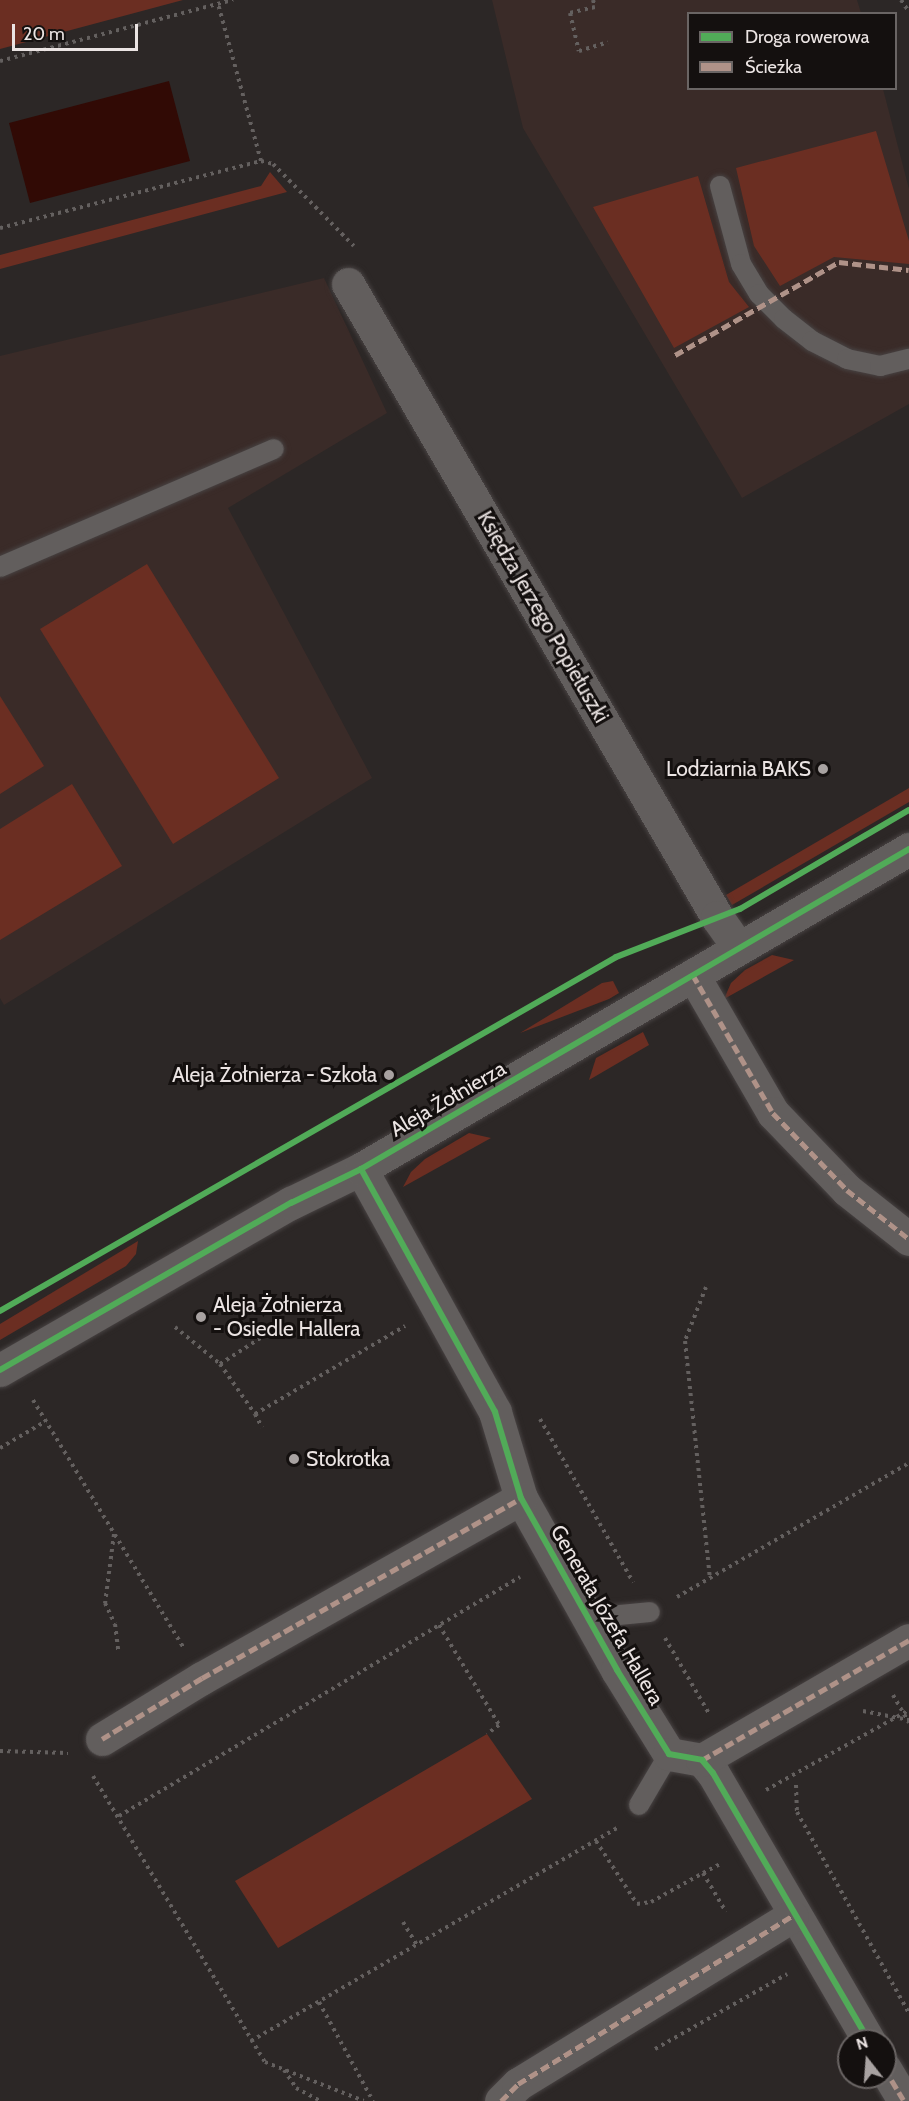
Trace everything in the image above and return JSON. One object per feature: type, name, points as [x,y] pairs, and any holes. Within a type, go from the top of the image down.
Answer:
[{"type":"street","name":"Księdza Jerzego Popiełuszki","points":[[353,269],[717,917],[739,948]]},
{"type":"street","name":"Aleja Żołnierza","points":[[0,1370],[291,1203],[361,1169],[909,849]]},
{"type":"street","points":[[693,975],[773,1113],[847,1190],[909,1239]]},
{"type":"street","name":"Generała Józefa Hallera","points":[[361,1169],[495,1412],[521,1498],[588,1618],[669,1754]]},
{"type":"street","points":[[90,1746],[202,1678],[521,1498]]},
{"type":"street","points":[[669,1754],[714,1752],[909,1640]]},
{"type":"street","points":[[714,1752],[713,1773],[792,1916],[862,2029]]},
{"type":"street","points":[[501,2101],[519,2084],[792,1916]]},
{"type":"lane","points":[[720,186],[741,264],[759,294],[784,319],[812,342],[847,359],[880,366],[909,359]]},
{"type":"lane","points":[[0,567],[274,449]]},
{"type":"lane","points":[[588,1618],[650,1612]]},
{"type":"lane","points":[[639,1805],[669,1754]]},
{"type":"path","points":[[0,61],[233,0]]},
{"type":"path","points":[[593,0],[595,7],[570,14],[579,51],[608,42]]},
{"type":"path","points":[[901,0],[909,12]]},
{"type":"path","points":[[218,4],[261,161]]},
{"type":"path","points":[[0,228],[261,161],[273,164],[353,269]]},
{"type":"path","points":[[706,1287],[685,1341],[710,1578]]},
{"type":"path","points":[[255,1414],[407,1325],[413,1334]]},
{"type":"path","points":[[175,1328],[220,1364],[262,1427]]},
{"type":"path","points":[[220,1364],[265,1335]]},
{"type":"path","points":[[33,1400],[202,1678]]},
{"type":"path","points":[[537,1415],[650,1612],[714,1752]]},
{"type":"path","points":[[0,1448],[46,1420]]},
{"type":"path","points":[[650,1612],[909,1463]]},
{"type":"path","points":[[114,1533],[105,1603],[115,1624],[118,1650]]},
{"type":"path","points":[[119,1816],[553,1557]]},
{"type":"path","points":[[439,1625],[499,1725],[487,1734]]},
{"type":"path","points":[[760,1793],[909,1710]]},
{"type":"path","points":[[0,1751],[90,1746]]},
{"type":"path","points":[[90,1771],[119,1816],[251,2041],[266,2062],[364,2101]]},
{"type":"path","points":[[796,1785],[797,1812],[909,2013]]},
{"type":"path","points":[[251,2041],[625,1824]]},
{"type":"path","points":[[596,1841],[637,1905],[651,1902],[703,1873],[725,1905],[729,1933],[721,1959],[743,1999]]},
{"type":"path","points":[[403,1922],[417,1945]]},
{"type":"path","points":[[653,2050],[818,1956]]},
{"type":"path","points":[[319,2002],[373,2101]]},
{"type":"path","points":[[284,2070],[296,2088],[320,2101]]},
{"type":"shaded area","points":[[0,0],[183,0],[0,49]]},
{"type":"shaded area","points":[[492,0],[857,0],[861,12],[687,12],[687,90],[883,90],[909,189],[909,404],[742,498],[523,128]]},
{"type":"shaded area","points":[[169,81],[190,161],[30,203],[9,123]]},
{"type":"shaded area","points":[[876,131],[909,241],[909,264],[834,257],[780,286],[754,246],[736,168]]},
{"type":"shaded area","points":[[270,172],[287,192],[0,269],[0,255],[261,186]]},
{"type":"shaded area","points":[[698,176],[729,282],[749,307],[674,348],[593,207]]},
{"type":"shaded area","points":[[324,278],[387,413],[228,508],[372,778],[4,1005],[0,998],[0,356]]},
{"type":"shaded area","points":[[147,564],[279,778],[173,844],[40,629]]},
{"type":"shaded area","points":[[0,696],[44,766],[0,794]]},
{"type":"shaded area","points":[[72,784],[122,866],[0,940],[0,829]]},
{"type":"shaded area","points":[[909,788],[909,802],[732,905],[726,895]]},
{"type":"shaded area","points":[[772,955],[794,960],[724,999],[731,983],[745,970]]},
{"type":"shaded area","points":[[613,981],[619,993],[609,999],[520,1033],[602,983]]},
{"type":"shaded area","points":[[643,1032],[649,1045],[589,1080],[596,1058]]},
{"type":"shaded area","points":[[469,1133],[491,1138],[403,1187],[411,1172],[425,1159]]},
{"type":"shaded area","points":[[138,1241],[136,1254],[126,1266],[0,1340],[0,1324]]},
{"type":"shaded area","points":[[487,1734],[532,1799],[278,1948],[235,1881]]},
{"type":"marked path","points":[[675,355],[839,262],[909,270]]},
{"type":"marked path","points":[[693,975],[773,1113],[847,1190],[909,1239]]},
{"type":"marked path","points":[[102,1739],[202,1678],[521,1498]]},
{"type":"marked path","points":[[702,1760],[909,1640]]},
{"type":"marked path","points":[[501,2101],[518,2084],[792,1916]]},
{"type":"marked path","points":[[897,2089],[904,2101]]},
{"type":"cycle path","points":[[0,1311],[616,957],[740,909],[909,810]]},
{"type":"cycle path","points":[[0,1370],[291,1203],[361,1169],[909,849]]},
{"type":"cycle path","points":[[361,1169],[495,1412],[521,1498],[617,1670],[669,1754],[702,1760],[713,1773],[862,2029]]},
{"type":"place","name":"Lodziarnia BAKS","points":[[823,769]]},
{"type":"place","name":"Aleja Żołnierza - Szkoła","points":[[389,1075]]},
{"type":"place","name":"Aleja Żołnierza - Osiedle Hallera","points":[[201,1317]]},
{"type":"place","name":"Stokrotka","points":[[294,1459]]}]
